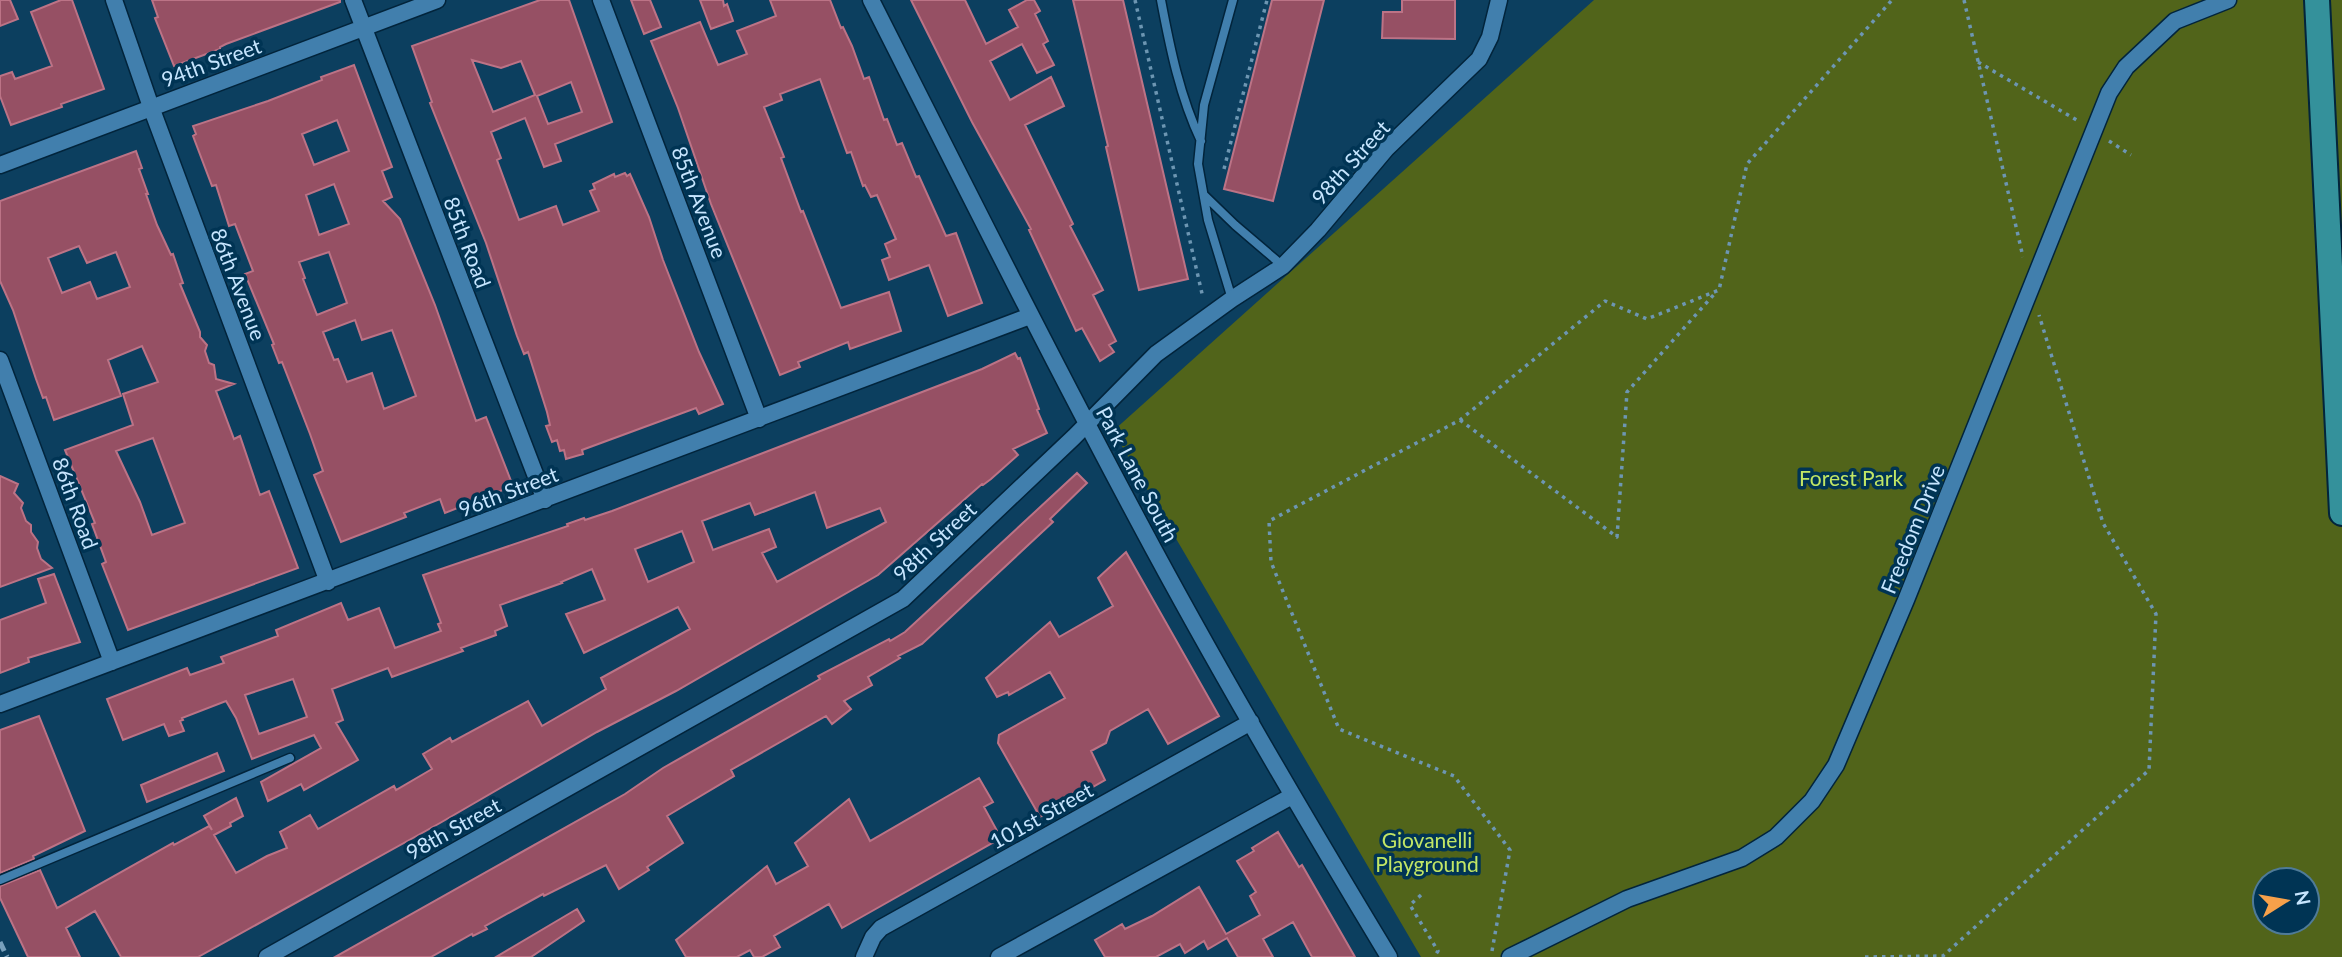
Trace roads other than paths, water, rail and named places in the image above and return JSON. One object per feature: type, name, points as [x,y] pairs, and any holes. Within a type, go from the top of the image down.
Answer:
[{"type":"main road","points":[[2317,0],[2342,513]]},
{"type":"street","name":"86th Avenue","points":[[114,0],[151,107],[328,582]]},
{"type":"street","name":"85th Road","points":[[353,0],[545,500]]},
{"type":"street","name":"94th Street","points":[[0,165],[437,0]]},
{"type":"street","name":"85th Avenue","points":[[601,0],[759,419]]},
{"type":"street","name":"Park Lane South","points":[[871,0],[1030,316],[1154,551],[1292,796],[1389,957]]},
{"type":"street","name":"98th Street","points":[[267,957],[903,599],[1087,424],[1156,354],[1283,266],[1318,230],[1386,149],[1479,59],[1490,37],[1499,0]]},
{"type":"street","name":"Freedom Drive","points":[[1510,957],[1627,899],[1742,858],[1776,837],[1812,801],[1836,765],[1879,664],[2109,93],[2126,67],[2175,21],[2228,0]]},
{"type":"street","name":"96th Street","points":[[0,704],[1030,316]]},
{"type":"street","name":"86th Road","points":[[0,360],[113,662]]},
{"type":"street","name":"101st Street","points":[[864,957],[873,937],[881,928],[1251,722]]},
{"type":"street","points":[[999,957],[1292,796]]},
{"type":"lane","points":[[1161,0],[1188,114],[1201,141]]},
{"type":"lane","points":[[1232,299],[1208,220],[1199,164],[1205,106],[1233,0]]},
{"type":"lane","points":[[1204,195],[1283,266]]},
{"type":"lane","points":[[0,880],[290,758]]},
{"type":"railway","points":[[0,942],[7,957]]},
{"type":"park label","name":"Forest Park","points":[[1851,477]]},
{"type":"park label","name":"Giovanelli Playground","points":[[1427,851]]}]
